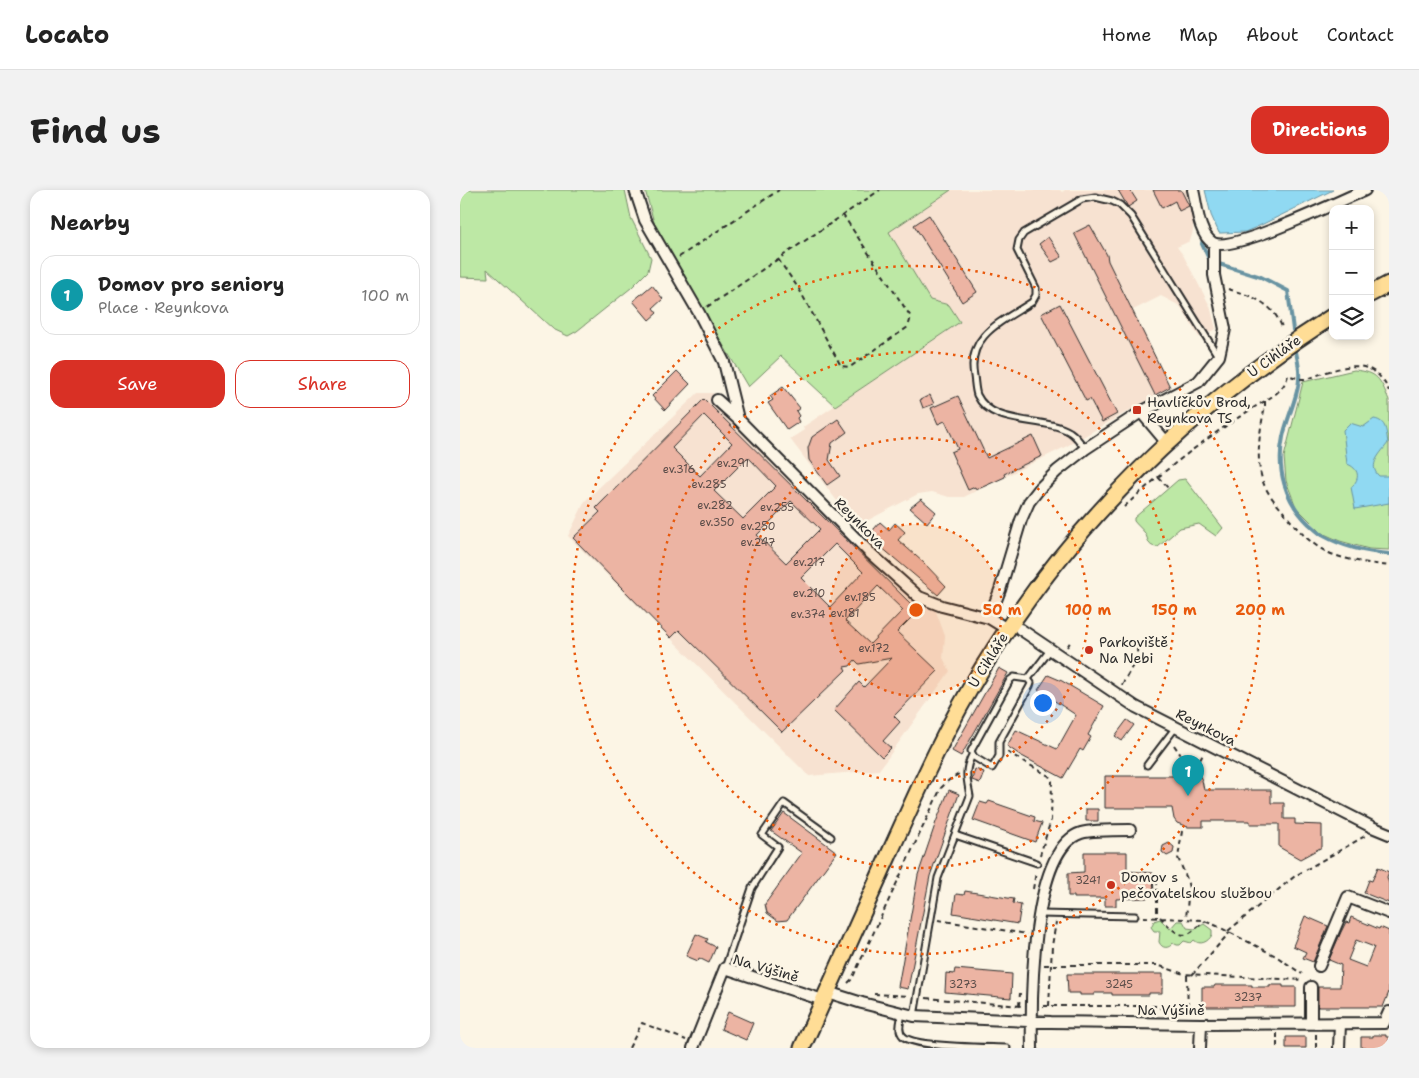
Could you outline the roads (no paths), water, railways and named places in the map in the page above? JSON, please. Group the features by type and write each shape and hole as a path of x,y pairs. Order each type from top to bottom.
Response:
{"main road":[{"path":"1374,292 1389,284"},
{"name":"U Cihláře","path":"802,1048 938,750 975,681 1070,545 1119,489 1212,403 1258,367 1329,319"}],"street":[{"path":"635,190 645,220 699,313 724,362 738,419"},
{"path":"1193,190 1202,226 1208,238 1214,244 1226,245 1258,236 1366,190"},
{"path":"989,618 1000,590 1018,529 1029,502 1049,478 1085,449 1141,412 1198,382 1219,356 1225,329 1215,284 1214,244"},
{"name":"Reynkova","path":"717,400 870,553 919,597 942,606 989,618 1013,629 1050,649 1136,707 1372,827 1387,831"},
{"path":"1141,412 1167,443"},
{"path":"1032,1048 1032,1006 1037,936 1044,887 1051,866 1068,842 1080,833 1130,830"},
{"path":"1319,966 1348,897 1389,913"},
{"name":"Na Výšině","path":"694,1046 725,968 825,996 914,1016 1032,1022 1201,1024 1311,1022 1340,1024 1384,1023 1389,1012"},
{"path":"1307,987 1311,1022"},
{"path":"1200,1048 1201,1024"},
{"path":"1339,1048 1340,1024"}],"lane":[{"path":"1085,449 1074,436 1065,430 995,413 984,405 977,394 971,363 974,350 986,332 1032,302 1036,294 1036,288 1016,250 1019,240 1024,233 1082,199 1095,197 1120,205 1131,216 1219,356"},
{"path":"1028,679 1050,649"},
{"path":"914,1016 938,878 970,796 967,772 972,755 971,751 1010,680 1014,677 1028,679"},
{"path":"972,755 992,768 999,756 999,742 1030,686 1031,683 1028,679"},
{"path":"1147,765 1176,727"},
{"path":"725,968 752,888 778,848 762,835 784,803 831,837"},
{"path":"955,835 1037,863"},
{"path":"1040,914 1135,916"},
{"path":"903,1013 900,1027 903,1036 922,1046 1007,1048"}],"water":[{"path":"1205,190 1333,190 1245,232 1219,233 1211,215"},
{"path":"1374,419 1384,425 1387,435 1388,443 1376,459 1374,468 1379,476 1389,476 1389,503 1355,509 1351,487 1356,481 1357,474 1354,468 1347,464 1343,430 1350,423 1363,427"}],"waterway":[{"path":"1203,238 1202,244 1209,259"},
{"path":"1219,264 1261,277 1288,291 1293,330"},
{"path":"1296,352 1299,369 1298,385 1281,449 1282,473 1288,495 1301,515 1322,535 1355,548 1389,554"}],"place":[{"name":"Havlíčkův Brod, Reynkova TS","path":"1137,410"},
{"name":"Parkoviště Na Nebi","path":"1089,650"},
{"name":"Domov pro seniory","path":"1188,796"},
{"name":"Domov s pečovatelskou službou","path":"1111,885"}]}
